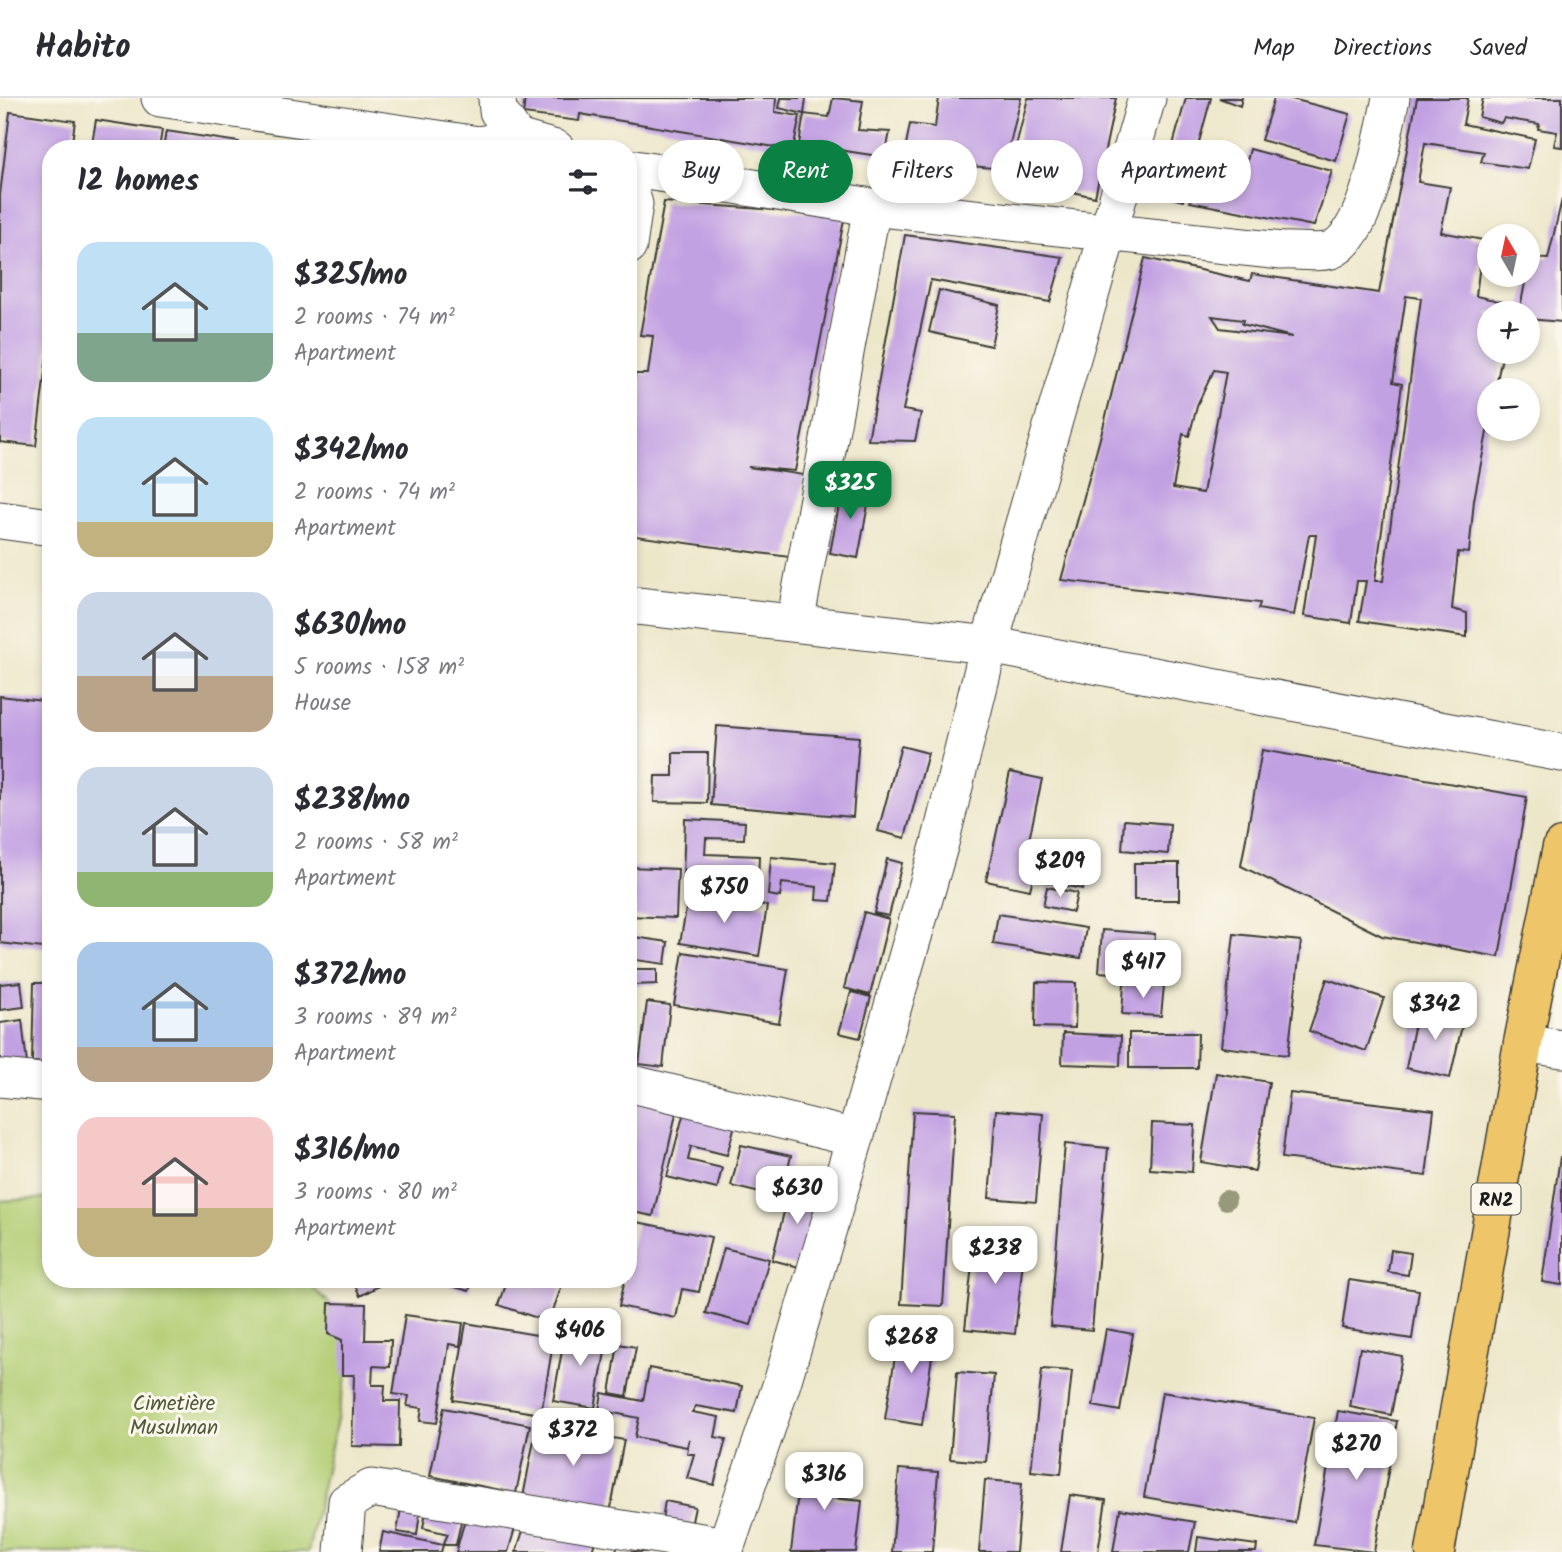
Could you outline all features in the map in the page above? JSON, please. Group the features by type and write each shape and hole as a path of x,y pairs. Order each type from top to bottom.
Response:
{"highway":[{"name":"RN2","path":"1435,1552 1523,1043 1562,847"}],"street":[{"path":"160,98 445,140"},
{"path":"497,98 498,111 517,138"},
{"path":"343,1552 347,1502 371,1488 725,1549 782,1383 855,1138 940,843 989,645 1111,231 1147,98"},
{"path":"637,169 872,207 1282,251 1330,250 1350,234 1367,196 1391,98"},
{"path":"506,140 524,140"},
{"path":"795,623 872,207"},
{"path":"0,520 42,526"},
{"path":"637,606 989,645 1562,752"},
{"path":"1523,1043 1562,1049"},
{"path":"0,1078 42,1082"},
{"path":"637,1085 855,1138"}],"green space":[{"name":"Cimetière Musulman","path":"42,1199 42,1288 313,1288 357,1328 308,1552 0,1552 0,1201"}],"building":[{"path":"525,98 776,98 775,112 800,116 795,140 758,140 758,144 580,114 579,121 523,114"},
{"path":"781,98 806,98 804,114 779,108"},
{"path":"833,98 863,101 858,130 890,132 888,140 867,140 867,154 853,152 853,140 800,140 804,114 829,117"},
{"path":"939,98 1021,98 1011,140 991,140 991,168 977,167 977,140 907,140 910,124 935,127"},
{"path":"1028,98 1116,98 1107,140 1097,140 1095,197 1083,194 1083,140 1018,140"},
{"path":"1186,98 1211,98 1200,140 1174,140"},
{"path":"1219,98 1242,98 1240,106"},
{"path":"1274,98 1288,98 1350,114 1336,161 1261,140"},
{"path":"1417,98 1468,98 1463,124 1535,139 1528,169 1481,162 1484,152 1425,143 1418,182 1450,187 1441,232 1477,239 1476,296 1498,301 1477,301 1477,364 1500,364 1498,378 1477,378 1477,441 1485,441 1474,500 1469,553 1458,552 1452,609 1467,613 1467,637 1359,621 1366,581 1357,581 1351,623 1304,616 1316,535 1309,535 1294,615 1258,609 1260,603 1061,580 1105,420 1145,258 1250,281 1252,274 1379,293","holes":["1406,296 1421,298 1383,581 1375,581 1402,384 1393,382","1212,316 1243,320 1242,324 1292,337 1220,328","1214,370 1226,372 1203,493 1173,488 1183,434 1189,436 1198,403"]},
{"path":"1483,98 1562,98 1562,147 1554,146 1557,132 1538,129 1539,124 1504,118 1501,123 1479,117"},
{"path":"10,112 75,121 72,140 42,140 42,396 36,446 0,442 0,195"},
{"path":"96,120 162,130 160,140 93,140"},
{"path":"166,131 226,140 164,140"},
{"path":"1251,149 1332,171 1314,226 1195,203 1251,203"},
{"path":"1562,199 1562,322 1540,320 1540,301 1521,301 1524,287 1540,287 1540,259 1548,259"},
{"path":"664,203 845,215 795,471 748,467 804,475 789,557 637,536 637,374 648,374 653,336 640,335"},
{"path":"905,235 1063,257 1050,302 931,280 903,410 921,413 915,441 868,440"},
{"path":"939,290 999,305 991,346 929,332"},
{"path":"843,484 871,489 858,558 830,553"},
{"path":"0,696 42,701 42,948 0,943"},
{"path":"717,726 859,737 853,817 711,805"},
{"path":"901,746 928,753 905,838 878,831"},
{"path":"1262,750 1527,797 1499,957 1382,936 1241,866"},
{"path":"673,753 708,753 707,803 654,802 655,776 673,776"},
{"path":"1010,772 1042,779 1029,840 1045,843 1037,878 1033,877 1030,890 986,881"},
{"path":"685,819 745,822 744,839 706,838 705,854 759,856 758,881 683,878"},
{"path":"1124,820 1170,824 1168,854 1122,850"},
{"path":"1048,847 1089,855 1083,889 1042,881"},
{"path":"771,857 835,863 831,901 816,900 817,887 782,883 780,897 768,895"},
{"path":"887,859 902,863 889,916 874,913"},
{"path":"1134,863 1179,863 1179,900 1134,900"},
{"path":"637,867 678,869 676,918 637,916"},
{"path":"1047,887 1077,893 1073,912 1043,906"},
{"path":"689,893 767,906 759,956 680,943"},
{"path":"864,912 889,919 870,995 844,988"},
{"path":"998,914 1086,928 1081,958 993,944"},
{"path":"1102,930 1155,934 1153,958 1168,959 1167,977 1099,972"},
{"path":"1234,934 1301,941 1288,1055 1221,1047"},
{"path":"637,937 668,942 665,964 637,960"},
{"path":"683,952 788,969 779,1023 674,1005"},
{"path":"637,969 657,969 657,984 637,985"},
{"path":"1327,979 1384,998 1366,1051 1309,1031"},
{"path":"21,982 24,1007 0,1010 0,984"},
{"path":"1036,982 1076,983 1075,1028 1035,1027"},
{"path":"34,983 42,983 42,1063 32,1062"},
{"path":"1124,983 1164,986 1161,1016 1122,1014"},
{"path":"851,992 871,997 860,1038 839,1033"},
{"path":"647,1002 670,1005 663,1067 639,1064"},
{"path":"1418,1007 1464,1017 1450,1078 1406,1068"},
{"path":"22,1020 27,1064 0,1067 0,1023"},
{"path":"1063,1033 1121,1036 1120,1066 1062,1064"},
{"path":"1129,1033 1198,1033 1197,1068 1129,1068"},
{"path":"1216,1073 1269,1082 1255,1171 1201,1162"},
{"path":"1290,1093 1434,1110 1426,1176 1282,1158"},
{"path":"637,1096 678,1105 653,1216 637,1213"},
{"path":"685,1108 736,1121 727,1155 691,1146 688,1160 722,1168 717,1189 667,1177"},
{"path":"996,1110 1043,1114 1036,1202 989,1198"},
{"path":"913,1111 955,1113 943,1306 901,1304"},
{"path":"1152,1123 1195,1125 1192,1172 1150,1169"},
{"path":"1065,1144 1108,1148 1092,1330 1050,1326"},
{"path":"741,1145 791,1156 781,1198 731,1186"},
{"path":"1562,1157 1562,1285 1542,1282"},
{"path":"791,1184 822,1192 803,1268 772,1260"},
{"path":"637,1222 711,1237 699,1292 682,1289 676,1318 619,1306 623,1288 637,1288"},
{"path":"975,1237 1025,1242 1015,1334 965,1329"},
{"path":"724,1248 769,1259 751,1325 706,1313"},
{"path":"1391,1250 1411,1253 1408,1275 1388,1272"},
{"path":"1349,1280 1419,1290 1412,1339 1342,1328"},
{"path":"356,1288 375,1288 360,1296"},
{"path":"505,1288 561,1288 549,1322 499,1305"},
{"path":"329,1303 366,1304 365,1340 391,1340 390,1367 373,1366 372,1385 385,1385 384,1401 400,1401 399,1447 352,1446 354,1375 342,1375 342,1340 328,1334"},
{"path":"405,1315 463,1323 460,1346 449,1344 437,1423 420,1421 422,1408 407,1406 409,1396 393,1394"},
{"path":"466,1323 554,1338 541,1414 453,1400"},
{"path":"900,1326 936,1329 922,1425 885,1419"},
{"path":"566,1328 608,1335 595,1408 553,1401"},
{"path":"1106,1329 1133,1334 1120,1411 1093,1406"},
{"path":"618,1344 636,1347 627,1396 610,1393"},
{"path":"1360,1348 1402,1356 1391,1415 1350,1407"},
{"path":"649,1368 742,1386 737,1413 696,1406 692,1412 719,1417 715,1437 726,1439 714,1485 687,1478 694,1454 687,1454 689,1439 687,1447 635,1437 639,1418 599,1410 602,1393 643,1401"},
{"path":"1042,1369 1072,1371 1061,1474 1031,1471"},
{"path":"957,1372 994,1375 986,1462 950,1459"},
{"path":"1162,1392 1314,1418 1295,1523 1144,1497"},
{"path":"444,1408 530,1425 516,1493 430,1476"},
{"path":"1338,1411 1397,1421 1374,1552 1314,1545"},
{"path":"537,1424 624,1440 610,1513 523,1497"},
{"path":"802,1458 837,1462 833,1498 862,1501 856,1552 791,1552"},
{"path":"899,1469 938,1472 932,1552 892,1552"},
{"path":"985,1480 1022,1483 1016,1552 979,1552"},
{"path":"1070,1495 1106,1500 1098,1552 1061,1552"},
{"path":"665,1501 695,1507 690,1531 661,1525"},
{"path":"427,1506 463,1513 456,1545 443,1545 448,1534 423,1528"},
{"path":"401,1508 420,1512 417,1535 397,1532"},
{"path":"1120,1509 1195,1522 1189,1552 1113,1552"},
{"path":"467,1512 516,1525 508,1552 456,1552"},
{"path":"526,1522 596,1537 592,1552 516,1552"},
{"path":"383,1532 443,1545 441,1552 379,1552"},
{"path":"620,1536 678,1552 616,1552"},
{"path":"1198,1537 1257,1545 1256,1552 1196,1552"}]}
